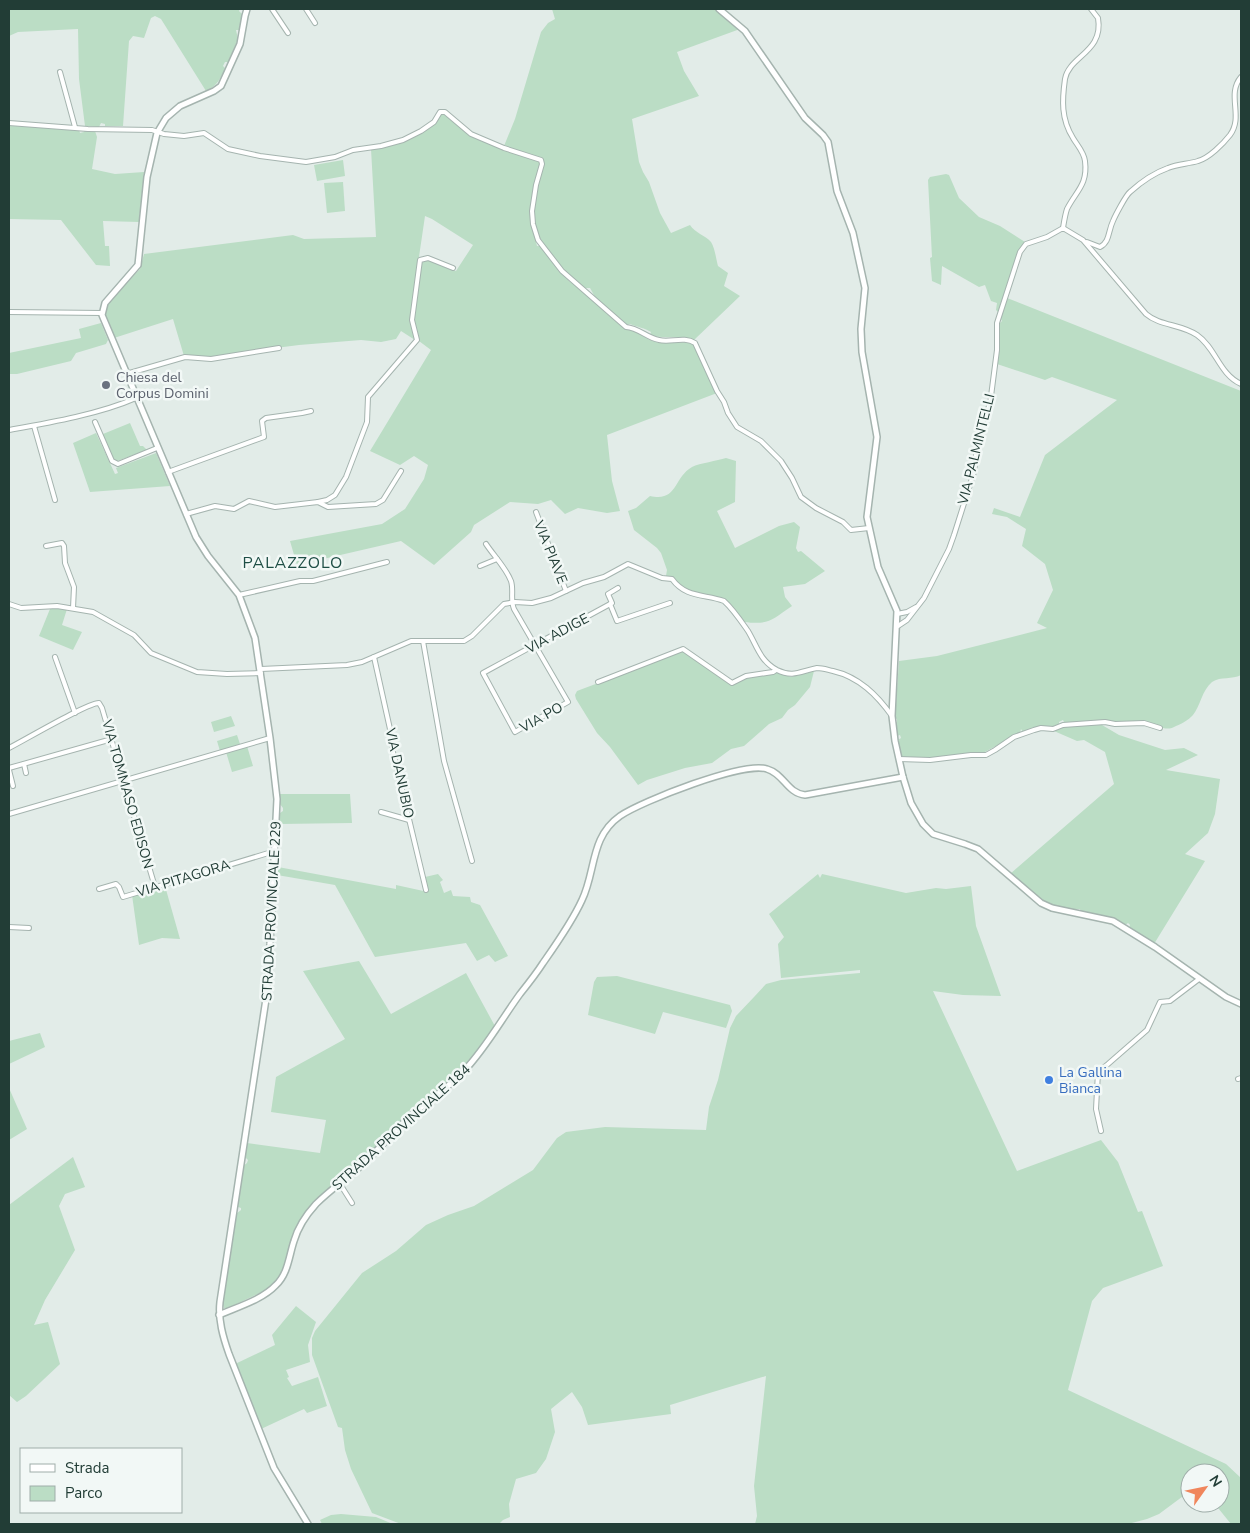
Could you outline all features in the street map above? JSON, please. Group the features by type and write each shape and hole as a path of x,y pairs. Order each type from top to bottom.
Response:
{"street":[{"path":"9,312 102,313 109,298 135,271 138,265 147,176 158,131 166,118 180,106 221,86 240,44 244,16 247,9"},
{"path":"272,9 288,33"},
{"path":"313,9 307,10 315,23"},
{"path":"719,9 744,31 806,118 826,138 839,198 853,233 865,288 861,329 862,352 877,437 866,512 878,566 894,600 898,614 892,716 893,728 903,777 918,818 933,834 978,849 1046,906 1118,924 1155,947 1226,997 1241,1004"},
{"path":"1091,9 1098,18 1098,34 1092,46 1073,66 1065,78 1063,116 1072,137 1083,153 1086,164 1082,186 1067,210 1063,228 1095,247 1102,246 1108,238 1113,221 1130,191 1150,176 1168,168 1202,160 1229,136 1234,127 1236,112 1235,86 1241,77"},
{"path":"60,72 75,127"},
{"path":"9,123 158,131 164,134 184,136 204,133 228,149 260,156 312,162 335,158 353,150 381,146 403,140 434,122 440,112 443,111 471,134 504,148 539,159 542,164 534,194 533,224 540,243 562,271 626,327 632,327 660,341 692,341 699,349 732,421 737,427 761,441 781,461 801,497 816,508 844,522 851,530 869,528"},
{"name":"VIA PALMINTELLI","path":"898,626 907,620 924,598 949,549 974,472 979,430 990,404 997,350 997,323 1020,252 1026,244 1047,237 1063,228"},
{"path":"1083,240 1146,314 1155,320 1198,336 1228,376 1241,384"},
{"path":"186,514 215,506 234,509 248,501 275,507 318,502 327,500 335,495 346,476 367,422 368,397 417,340 412,316 420,260 428,258 453,268"},
{"name":"STRADA PROVINCIALE 229","path":"102,313 104,323 186,514 202,546 240,596 255,638 261,671 276,799 275,851 266,999 219,1315 228,1354 270,1458 308,1524"},
{"path":"126,374 185,357 211,359 279,348"},
{"path":"9,430 34,426 124,404 136,398"},
{"path":"265,444 262,421 264,419 311,411"},
{"path":"95,422 115,464 157,448"},
{"path":"34,426 55,500"},
{"path":"168,472 264,437"},
{"path":"318,502 328,508 379,503 383,500 401,470"},
{"name":"VIA PIAVE","path":"536,512 566,591"},
{"path":"46,546 62,543 64,546 65,563 74,587 73,608"},
{"path":"486,544 511,582 511,602 534,645"},
{"path":"480,566 497,559"},
{"path":"240,596 300,581 313,581 387,562"},
{"path":"9,604 21,608 56,606 85,610 102,616 134,635 151,653 197,672 227,674 346,665 374,657 405,642 464,641 472,636 500,606 511,602 539,602 604,577 622,569 626,564 662,578 672,579 678,587 694,595 724,601 747,630 762,658 776,670 793,674 823,668 850,677 880,700 892,716"},
{"path":"618,588 608,594 617,621 670,603"},
{"name":"VIA ADIGE","path":"514,732 483,673 610,604"},
{"path":"898,614 918,606"},
{"path":"424,641 444,761 472,861"},
{"name":"VIA PO","path":"514,732 568,702 534,645"},
{"path":"598,682 683,649 732,683 746,676 776,670"},
{"path":"9,748 75,713 55,657"},
{"name":"VIA DANUBIO","path":"374,657 392,738 392,748 426,890"},
{"name":"VIA TOMMASO EDISON","path":"75,713 94,703 99,703 112,739 155,886"},
{"path":"899,759 930,760 986,755 1014,737 1041,728 1053,729 1066,725 1105,722 1115,724 1144,723 1160,728"},
{"path":"9,814 270,738"},
{"path":"14,786 9,769 112,739"},
{"path":"24,764 26,773"},
{"name":"STRADA PROVINCIALE 184","path":"219,1315 263,1295 275,1286 285,1271 299,1227 314,1206 365,1162 397,1129 463,1072 491,1038 544,962 577,910 587,889 597,845 607,828 620,816 636,807 704,780 751,767 773,771 781,777 790,789 805,795 903,777"},
{"path":"381,812 409,820"},
{"name":"VIA PITAGORA","path":"99,889 116,884 119,886 123,897 275,851"},
{"path":"9,927 29,928"},
{"path":"1101,1131 1096,1109 1098,1072 1147,1030 1158,1003 1170,1001 1199,979"},
{"path":"340,1184 352,1203"}],"green space":[{"path":"9,9 240,9 239,11 242,14 239,30 236,30 238,39 228,62 225,62 223,66 225,68 222,75 216,84 206,91 161,19 155,16 151,18 144,38 133,36 129,41 123,126 105,126 105,124 101,123 99,127 85,126 79,79 78,29 18,32 9,36"},
{"path":"552,9 716,9 740,29 677,52 684,71 699,96 632,119 639,162 649,182 660,213 671,233 690,225 709,240 714,247 718,266 728,273 724,286 740,296 694,340 684,337 650,335 651,332 646,329 630,324 627,325 595,297 590,288 583,288 563,269 541,242 534,224 534,207 537,185 544,161 542,158 504,146 515,119 541,32 548,23 555,19"},
{"path":"442,113 470,135 539,161 530,214 537,246 540,246 569,281 591,297 626,330 630,328 648,339 659,343 692,342 699,352 717,393 607,435 612,481 620,511 607,513 578,508 565,514 551,500 538,504 510,502 474,525 471,532 434,565 401,541 297,565 290,541 382,524 405,509 424,479 428,465 414,456 400,465 370,451 431,350 419,341 414,322 422,261 427,260 456,271 473,245 425,216 410,318 415,340 401,331 396,339 381,342 361,340 299,345 214,356 184,356 173,319 114,338 106,321 106,308 140,269 144,254 293,235 304,239 376,237 371,149 422,132"},
{"path":"9,126 53,127 55,129 79,130 80,133 85,130 95,131 97,137 92,169 115,174 144,172 139,222 103,221 105,246 109,246 110,266 96,265 61,220 9,219"},
{"path":"343,160 345,176 317,181 314,165"},
{"path":"949,175 959,198 979,217 1000,226 1025,242 1018,251 998,312 996,310 997,303 991,301 985,285 979,287 942,266 941,285 932,281 928,180 930,177"},
{"path":"343,182 345,211 327,213 324,183"},
{"path":"1007,298 1241,391 1241,675 1212,682 1206,689 1193,715 1184,722 1167,729 1144,721 1117,723 1106,721 1064,722 1063,720 1051,727 1039,726 1023,732 1021,729 1020,733 983,753 976,752 931,758 902,757 898,740 901,738 900,735 897,736 895,723 897,722 895,718 899,661 937,656 1047,628 1037,623 1053,590 1045,564 1022,546 1026,529 1007,517 992,514 994,508 1020,517 1045,455 1117,400 1052,377 1045,380 997,364 1000,323"},
{"path":"101,323 108,340 106,344 76,353 71,361 17,374 9,374 9,353 81,338 79,329"},
{"path":"130,423 140,446 147,450 117,461 114,460 103,434"},
{"path":"96,433 115,474 118,473 116,468 156,453 170,486 90,492 73,443"},
{"path":"726,458 736,461 735,502 717,511 735,548 779,526 794,522 800,527 796,548 798,552 801,551 825,571 805,584 783,587 785,597 792,606 765,622 744,622 734,609 722,599 692,593 666,576 667,570 661,553 634,530 628,511 636,508 650,496 666,496 681,477 692,467"},
{"path":"50,609 67,609 62,625 82,632 73,650 39,636"},
{"path":"683,651 731,685 747,677 777,672 791,677 814,671 810,687 795,705 782,718 769,724 744,746 731,749 712,763 685,768 647,780 638,785 610,747 597,733 575,695 577,691"},
{"path":"231,716 235,726 214,732 211,722"},
{"path":"1102,725 1119,735 1165,750 1184,748 1198,755 1166,770 1220,779 1215,814 1208,833 1185,854 1205,861 1154,944 1129,929 1130,925 1128,923 1124,926 1081,912 1080,909 1060,908 1051,904 1034,894 1010,874 1114,784 1105,752 1084,740 1077,741 1054,731 1065,726"},
{"path":"237,735 240,744 220,751 217,741"},
{"path":"247,746 253,766 232,772 226,752"},
{"path":"280,794 350,794 352,823 279,824 280,813 283,811 280,804"},
{"path":"278,867 396,889 396,885 428,892 425,877 438,874 443,880 440,882 444,893 451,890 453,896 470,897 471,902 480,905 508,956 495,962 489,955 477,961 466,943 375,957 335,885 277,875"},
{"path":"818,874 820,878 822,874 906,893 936,888 946,889 971,886 976,926 1001,996 963,995 933,991 1017,1171 1101,1140 1118,1162 1138,1212 1142,1211 1163,1266 1103,1288 1092,1301 1068,1390 1224,1463 1180,1463 1180,1498 1159,1514 1128,1524 755,1524 757,1516 754,1486 766,1376 670,1405 671,1414 588,1425 582,1407 572,1392 551,1409 555,1432 546,1459 536,1473 516,1479 509,1504 510,1517 499,1524 401,1524 372,1513 351,1469 345,1450 342,1428 338,1427 312,1355 312,1338 315,1331 362,1273 396,1251 426,1225 474,1206 533,1170 557,1138 566,1132 605,1127 706,1130 709,1107 718,1080 730,1028 736,1016 766,984 781,980 860,973 860,970 781,978 778,944 784,937 769,914"},
{"path":"165,886 180,939 162,938 139,945 132,895"},
{"path":"359,961 391,1014 466,973 496,1028 468,1065 456,1077 414,1111 410,1110 407,1113 407,1117 355,1168 347,1170 347,1174 312,1205 292,1241 281,1276 270,1288 226,1309 222,1301 236,1214 241,1210 238,1207 243,1166 248,1160 245,1157 247,1143 320,1153 326,1120 271,1112 276,1077 345,1039 303,971"},
{"path":"617,976 730,1005 732,1011 726,1028 663,1012 655,1034 588,1015 594,982 597,977"},
{"path":"40,1033 45,1047 9,1064 9,1041"},
{"path":"9,1088 27,1129 9,1140"},
{"path":"73,1157 85,1187 65,1194 59,1206 75,1250 45,1300 34,1325 48,1322 60,1364 17,1402 9,1395 9,1205"},
{"path":"296,1306 316,1322 308,1345 310,1362 286,1370 289,1377 287,1378 292,1386 318,1377 327,1406 307,1413 304,1409 261,1429 235,1364 275,1345 272,1335"},
{"path":"1230,1468 1241,1478 1241,1524 1231,1524 1222,1513 1230,1513"},
{"path":"331,1515 376,1517 393,1524 322,1524 320,1520"}],"place":[{"name":"Chiesa del Corpus Domini","path":"106,385"},
{"name":"La Gallina Bianca","path":"1049,1080"}],"district":[{"name":"PALAZZOLO","path":"293,562"}]}
